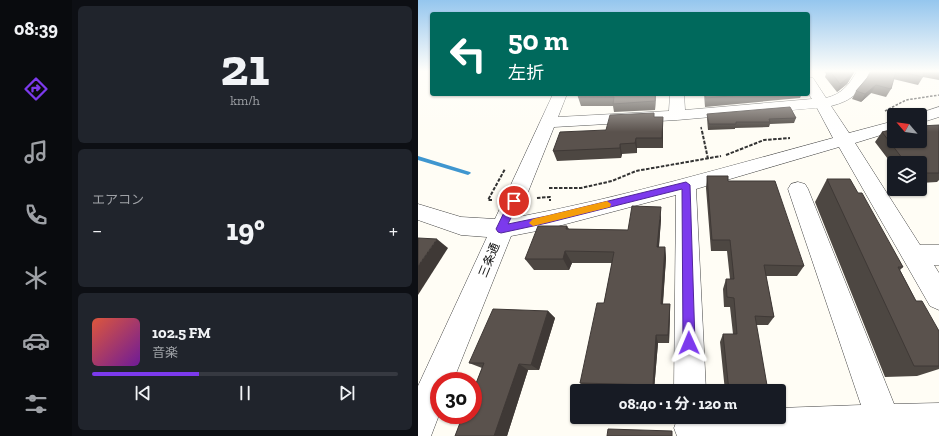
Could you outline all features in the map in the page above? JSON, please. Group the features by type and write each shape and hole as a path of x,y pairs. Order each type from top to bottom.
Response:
{"street":[{"path":"815,91 939,297"},
{"path":"547,123 678,115 822,103 838,100 851,91"},
{"name":"三条通","path":"418,425 559,96"},
{"path":"677,96 678,115"},
{"path":"927,116 939,112"},
{"path":"418,212 461,226 501,229 547,220 686,185 711,168 845,141 887,128"},
{"path":"686,185 690,384"},
{"path":"798,189 884,422"},
{"path":"913,255 939,255"},
{"path":"691,427 939,420"}],"path":[{"path":"880,113 906,100 939,95"},
{"path":"698,113 711,168"},
{"path":"549,188 581,188 612,181 636,171 711,168 727,154 764,140 792,138"}],"building":[{"path":"857,91 868,91 865,94"},
{"path":"655,96 655,101 613,104 614,97 578,97"},
{"path":"706,96 730,96 706,98"},
{"path":"790,107 796,118 769,119 770,122 709,124 707,114"},
{"path":"654,113 654,117 663,117 662,138 636,138 635,143 620,144 620,148 553,151 560,132 606,130 610,115"},
{"path":"939,125 939,173 927,173 927,156 901,156 894,148 927,148 927,126"},
{"path":"887,131 887,138 882,132"},
{"path":"707,176 728,176 728,181 775,181 804,266 764,265 774,317 755,316 767,384 728,384 723,334 737,334 734,298 727,297 726,279 734,279 730,240 712,240"},
{"path":"827,179 850,179 858,193 862,193 903,267 898,267 916,301 922,301 939,331 939,366 914,366"},
{"path":"632,206 661,207 657,247 665,247 661,304 670,304 668,335 656,335 653,384 580,383 597,303 604,303 614,252 565,251 563,259 525,259 538,226 567,226 566,229 628,230"},
{"path":"418,238 437,239 418,266"},
{"path":"493,309 548,311 531,365 519,364 494,436 455,436 460,424 482,424 482,372 480,372 484,363 469,363"},
{"path":"608,429 672,431 672,436 607,436"}],"waterway":[{"path":"418,158 468,173"}],"slow traffic":[{"path":"533,223 607,204"}],"route":[{"path":"514,201 501,229 547,220 686,185 689,343"}]}
